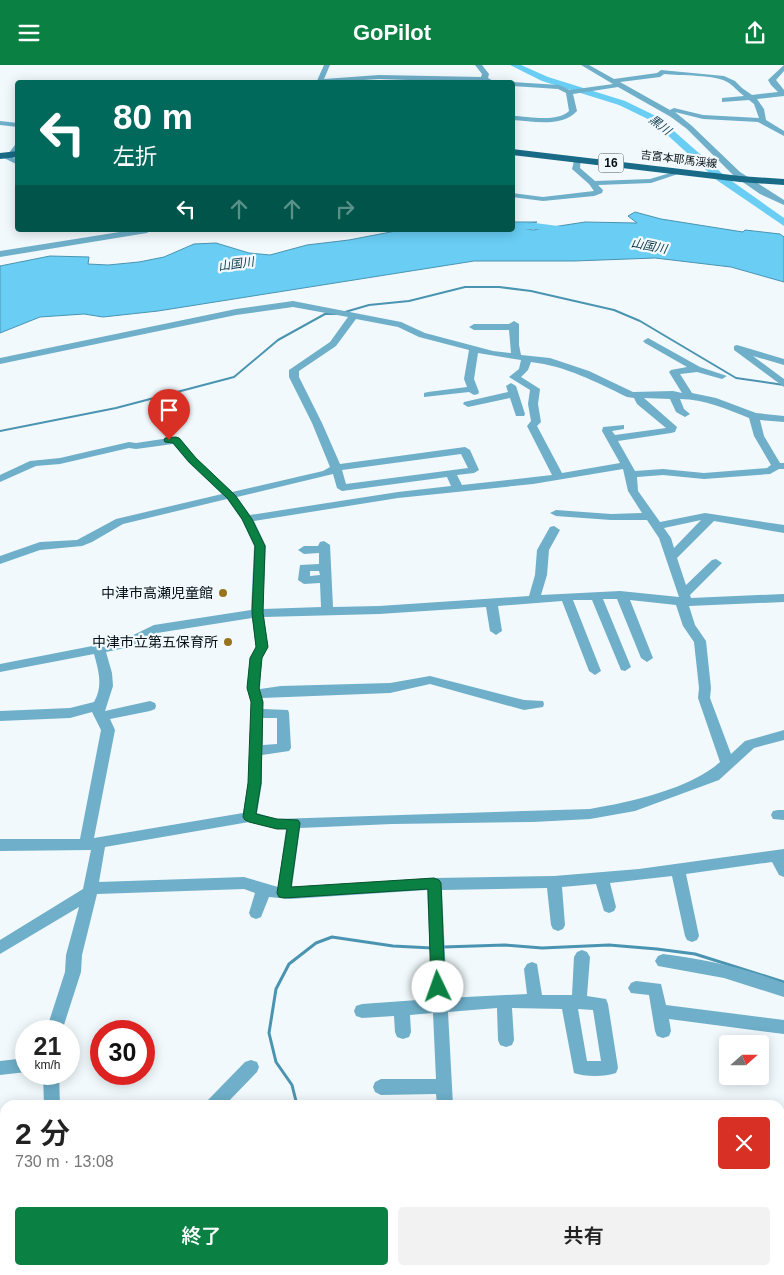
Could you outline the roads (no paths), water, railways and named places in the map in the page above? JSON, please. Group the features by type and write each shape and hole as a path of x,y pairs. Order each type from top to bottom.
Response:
{"main road":[{"name":"吉富本耶馬渓線","path":"515,151 742,179 784,181"}],"street":[{"path":"321,80 327,65"},
{"path":"344,80 379,77 484,79 486,74 478,65"},
{"path":"584,65 614,83 679,115 742,179 784,203"},
{"path":"688,66 697,67 699,75"},
{"path":"784,67 772,80 773,84 784,94"},
{"path":"515,84 559,87 569,92 579,92 614,83 660,75 661,72 725,78 760,103 763,114 762,121"},
{"path":"515,118 567,118 573,111 569,92"},
{"path":"725,100 784,94"},
{"path":"679,115 762,121 784,135"},
{"path":"0,123 15,125"},
{"path":"515,195 543,199 598,193 593,183 576,169 578,159"},
{"path":"593,183 651,181 680,171"},
{"path":"0,254 135,232"},
{"path":"0,361 184,323 294,304 401,325 422,335 474,349 566,365 631,395 688,395 712,399 754,416 784,419"},
{"path":"0,560 39,546 69,545 82,542 120,521 231,497 327,473 336,468 465,450 474,470 342,488 336,468 318,423 294,377 294,370 333,344 354,316"},
{"path":"474,327 514,325 514,345 522,357 523,370 514,377 510,384 520,413"},
{"path":"648,341 697,369 722,377"},
{"path":"784,362 737,348 784,384"},
{"path":"428,395 474,390 469,379 474,349"},
{"path":"688,395 669,370 697,369"},
{"path":"514,377 535,389 533,404 536,422 532,426 558,476"},
{"path":"468,404 514,394"},
{"path":"673,394 680,410 685,414"},
{"path":"612,439 671,430 672,427 641,402 638,396"},
{"path":"247,519 398,495 533,481 558,476 629,470 663,471 704,476 770,471 781,466 759,436 754,416"},
{"path":"620,427 607,429 629,470 633,491 665,538 684,599 689,626 700,641 705,688 704,698 728,765"},
{"path":"0,479 34,463 60,461 129,445 136,446 176,440 192,460 231,497 247,519 260,546 257,613 262,647 256,658 253,688 257,702 256,750 249,817"},
{"path":"450,473 458,489"},
{"path":"396,481 398,495"},
{"path":"556,513 611,517 649,516"},
{"path":"656,526 704,516 784,529"},
{"path":"671,557 711,517"},
{"path":"534,599 541,575 543,550 554,530"},
{"path":"304,550 324,547 327,611"},
{"path":"684,599 716,563"},
{"path":"0,668 126,644 154,629 257,613 379,610 596,596 684,599 784,598"},
{"path":"596,596 625,667"},
{"path":"622,596 647,659"},
{"path":"566,597 595,671"},
{"path":"491,602 496,631"},
{"path":"58,1020 73,972 74,955 90,891 92,844 108,730 100,711 108,685 99,649"},
{"path":"255,694 280,691 390,688 430,680 524,705 538,704"},
{"path":"0,716 100,711 150,706"},
{"path":"256,750 284,748 283,713 257,714"},
{"path":"0,845 92,844 249,817 277,824 590,814 635,806 714,776 750,744 784,735"},
{"path":"284,893 294,823"},
{"path":"0,948 90,891 244,883 284,893 434,883 554,881 600,878 780,856 784,871"},
{"path":"678,869 692,936"},
{"path":"600,878 609,907"},
{"path":"554,881 558,925"},
{"path":"434,883 444,1100"},
{"path":"256,913 264,889"},
{"path":"362,1011 504,1001 574,1002 582,957"},
{"path":"662,961 694,964 758,979 784,990"},
{"path":"532,969 535,1001"},
{"path":"636,988 656,989 663,1031"},
{"path":"504,1001 506,1040"},
{"path":"402,1009 403,1032"},
{"path":"660,1011 784,1027"},
{"path":"0,1068 15,1066"},
{"path":"219,1100 251,1067"},
{"path":"51,1085 52,1100"},
{"path":"381,1087 443,1086"}],"water":[{"path":"635,212 661,219 743,232 745,230 780,234 784,237 784,282 731,267 655,258 574,261 474,261 158,311 103,317 84,314 40,317 0,333 0,266 50,256 89,257 88,264 108,265 164,257 194,244 216,243 249,253 270,255 307,245 349,240 391,232 515,232 515,222 537,222 516,227 533,230 585,222 637,223 628,216"}],"waterway":[{"name":"黒川","path":"514,65 545,79 622,103 655,119 722,179 784,223"},
{"name":"山国川","path":"515,227 535,226 566,230"},
{"path":"345,312 369,305 409,301 465,287 499,287 531,291 614,310 640,321 736,378 784,385"},
{"path":"0,431 116,408 234,377 278,340 325,314 337,314"},
{"path":"296,1100 292,1085 276,1062 269,1033 276,989 289,964 316,943 332,937 393,946 432,948"},
{"path":"443,947 505,945 542,948 609,945 657,949 695,954 784,982"}],"place":[{"name":"中津市高瀬児童館","path":"223,593"},
{"name":"中津市立第五保育所","path":"228,642"}]}
